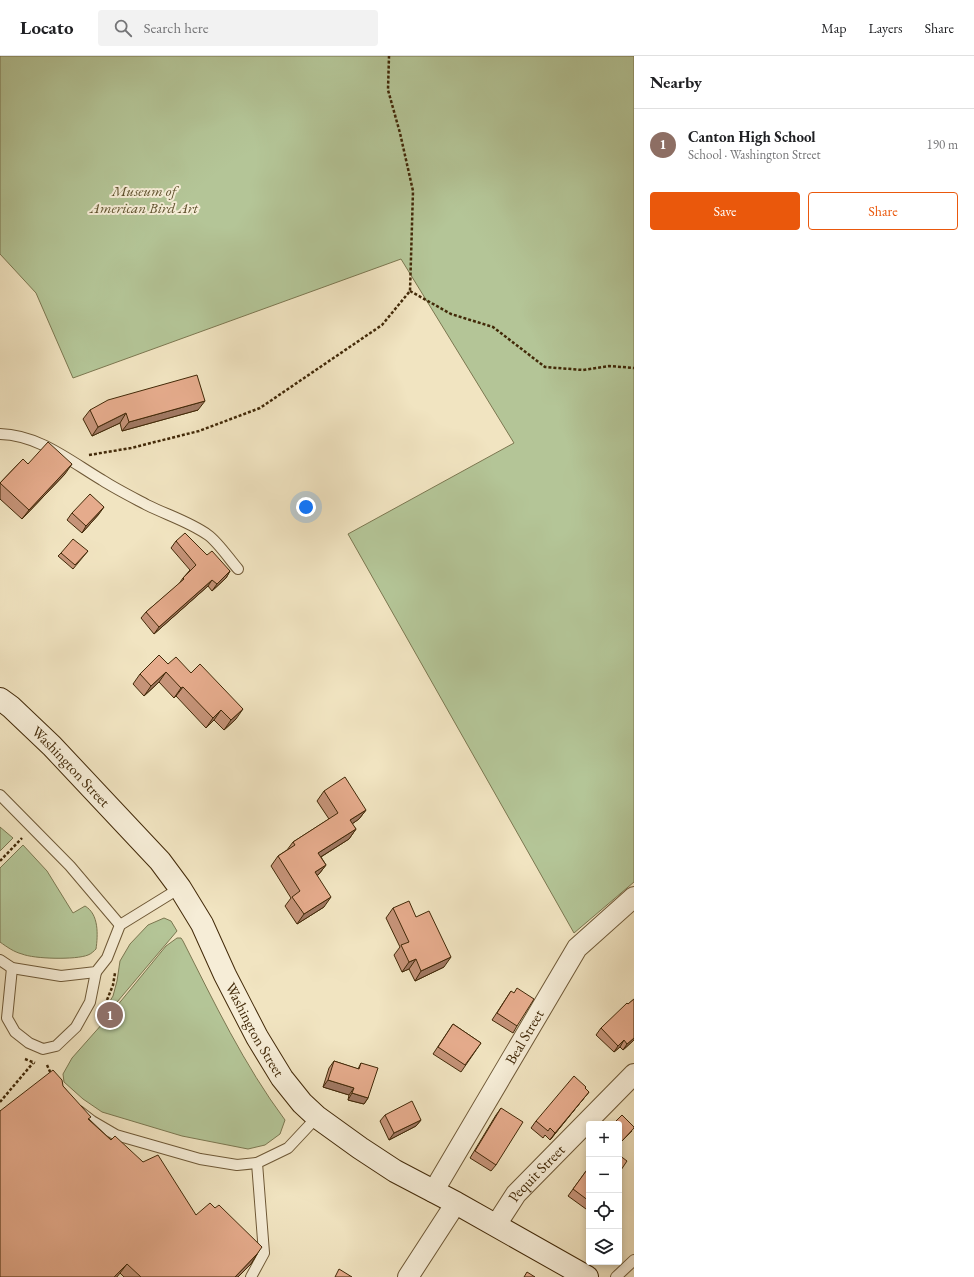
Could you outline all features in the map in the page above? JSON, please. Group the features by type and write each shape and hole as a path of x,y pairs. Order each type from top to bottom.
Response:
{"main road":[{"name":"Washington Street","path":"0,699 11,707 52,746 160,861 180,888 202,924 226,977 282,1078 302,1102 318,1117 378,1160 587,1277"}],"street":[{"name":"Beal Street","path":"433,1192 577,948 634,897"},
{"name":"Pequit Street","path":"496,1225 516,1194 634,1074"},
{"path":"408,1277 456,1203"}],"lane":[{"path":"0,434 12,434 33,440 68,458 102,480 147,505 197,528 209,536 238,569"},
{"path":"0,795 70,866 120,925"},
{"path":"12,968 7,1018 15,1032 29,1043 43,1049 56,1046 76,1027 90,1002 96,972 107,958 120,925 180,888"},
{"path":"0,960 12,968 60,976 96,972"},
{"path":"71,1102 92,1121 116,1135 200,1159 237,1165 257,1163 288,1148 318,1117"},
{"path":"251,1277 264,1253 257,1163"},
{"path":"616,1277 634,1260"}],"path":[{"path":"68,458 131,448 199,431 260,408 382,325 410,291 413,191 400,133 388,90 389,56"},
{"path":"410,291 451,314 493,328 545,367 583,370 609,366 634,368"},
{"path":"0,861 32,827"},
{"path":"106,1001 114,985 116,969"},
{"path":"0,1102 33,1063"},
{"path":"46,1065 51,1076"}],"green space":[{"name":"Museum of American Bird Art","path":"0,56 634,56 634,882 574,933 348,534 514,443 401,259 73,378 36,293 0,254"},
{"path":"0,827 13,838 0,851"},
{"path":"23,845 47,871 73,913 85,906 93,914 97,938 96,949 90,954 74,958 45,958 28,956 16,952 0,942 0,868"},
{"path":"164,918 171,921 177,931 101,1021 98,1021 113,996 120,961 130,944 148,925"},
{"path":"177,938 181,938 183,941 243,1055 270,1099 285,1120 280,1134 265,1145 248,1149 182,1136 102,1112 83,1099 64,1082 63,1074 72,1058 103,1023 166,946"}],"building":[{"path":"197,375 205,401 129,422 126,413 98,427 90,410 108,400"},
{"path":"48,442 72,464 29,510 0,483 23,459 28,464"},
{"path":"90,494 104,507 86,526 72,513"},
{"path":"185,533 207,555 212,551 230,571 217,584 212,580 159,627 146,612 184,579 183,578 196,565 176,541"},
{"path":"73,539 88,551 75,565 61,553"},
{"path":"159,655 168,664 176,657 191,673 200,664 243,709 231,720 221,710 213,718 166,672 151,686 140,674"},
{"path":"345,777 366,810 350,820 356,829 318,853 326,865 315,872 331,897 304,914 292,897 300,891 278,856 295,845 293,842 338,813 324,791"},
{"path":"409,901 416,917 429,911 451,957 421,971 416,959 409,962 401,945 409,942 393,908"},
{"path":"517,988 534,999 517,1026 497,1013 511,991 514,993"},
{"path":"634,999 634,1038 627,1044 624,1040 618,1046 601,1028 627,1003 628,1004"},
{"path":"453,1024 481,1043 465,1065 438,1047"},
{"path":"334,1061 359,1069 361,1063 378,1068 368,1098 352,1093 354,1088 328,1080"},
{"path":"53,1070 62,1080 63,1086 91,1117 88,1119 111,1140 115,1136 143,1162 158,1155 196,1215 210,1203 215,1208 219,1205 262,1247 235,1277 141,1277 127,1264 114,1277 0,1277 0,1111"},
{"path":"574,1076 586,1087 585,1088 589,1092 555,1133 550,1128 548,1131 536,1121"},
{"path":"412,1101 421,1120 394,1133 385,1115"},
{"path":"501,1108 523,1122 496,1165 475,1151"},
{"path":"622,1115 634,1127 622,1141 622,1121 616,1121"},
{"path":"622,1157 627,1161 622,1168"},
{"path":"586,1171 586,1199 573,1189"},
{"path":"339,1269 352,1277 335,1277"},
{"path":"527,1272 535,1277 524,1277"}],"place":[{"name":"Canton High School","path":"110,1015"}]}
